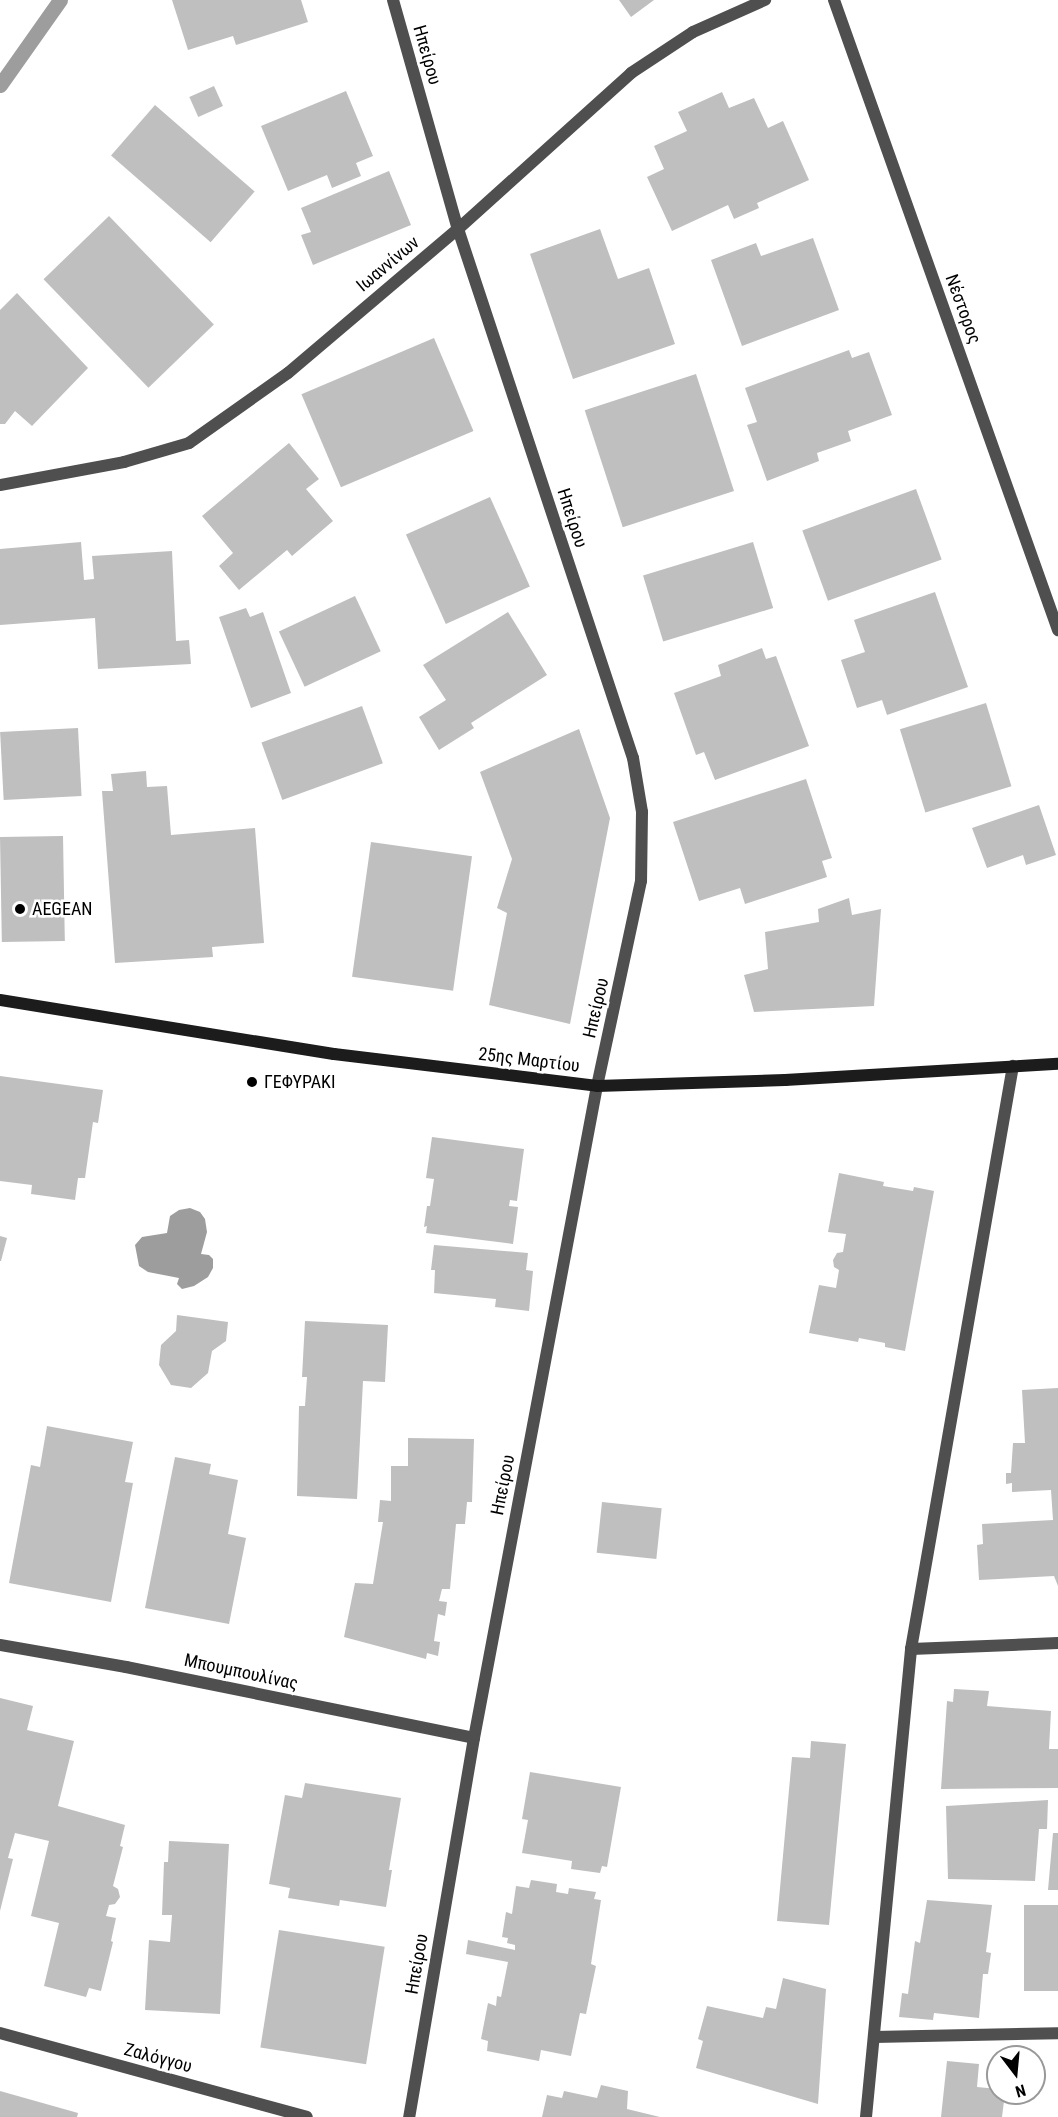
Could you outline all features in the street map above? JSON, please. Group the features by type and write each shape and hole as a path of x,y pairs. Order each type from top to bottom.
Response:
{"main road":[{"name":"25ης Μαρτίου","path":"0,1000 334,1054 597,1086 785,1080 1058,1064"}],"street":[{"name":"Ηπείρου","path":"393,0 458,229 633,758 642,812 641,881 597,1086 474,1738 409,2117"},
{"name":"Ιωαννίνων","path":"0,485 124,462 189,443 288,372 458,229 631,72 693,32 765,0"},
{"name":"Νέστορος","path":"834,0 1058,630"},
{"path":"866,2117 911,1649 1013,1066"},
{"path":"911,1649 1058,1643"},
{"name":"Μπουμπουλίνας","path":"0,1645 126,1667 474,1738"},
{"name":"Ζαλόγγου","path":"0,2033 307,2117"},
{"path":"873,2037 1058,2033"}],"shaded area":[{"path":"190,1208 200,1212 205,1219 207,1232 201,1254 209,1255 213,1259 213,1268 208,1277 194,1286 182,1289 177,1284 179,1278 148,1272 139,1266 135,1245 142,1237 167,1233 170,1216 179,1210"}],"building":[{"path":"172,0 301,0 308,22 236,45 233,36 188,50"},
{"path":"619,0 654,0 631,17"},
{"path":"214,86 223,106 198,117 189,97"},
{"path":"346,91 373,156 356,163 361,176 332,188 327,175 288,191 261,126"},
{"path":"722,92 729,108 754,98 768,128 783,121 809,180 757,203 759,208 734,219 728,205 672,231 647,177 664,169 654,146 687,131 678,112"},
{"path":"155,105 255,192 211,242 111,156"},
{"path":"389,171 411,225 313,265 301,235 311,232 301,208"},
{"path":"109,216 214,325 148,388 44,279"},
{"path":"600,229 618,279 649,268 675,344 573,379 530,254"},
{"path":"813,238 839,310 742,346 711,260 756,243 761,256"},
{"path":"17,293 88,368 32,426 15,411 5,424 0,424 0,310"},
{"path":"434,338 473,431 341,487 301,394"},
{"path":"849,350 852,358 869,352 892,415 848,431 851,441 817,453 819,461 767,481 747,425 757,422 745,388"},
{"path":"696,374 734,491 623,527 585,410"},
{"path":"289,443 319,479 306,489 333,521 292,556 287,550 239,590 219,566 233,553 202,516"},
{"path":"916,489 942,559 828,601 802,530"},
{"path":"490,497 530,587 446,624 406,534"},
{"path":"81,542 84,580 94,579 92,556 172,551 176,641 189,640 191,664 98,669 95,618 0,625 0,549"},
{"path":"753,542 773,608 663,642 643,576"},
{"path":"935,592 968,687 887,715 882,700 857,708 841,660 865,652 854,620"},
{"path":"355,596 381,651 305,687 279,631"},
{"path":"246,608 250,617 263,612 291,693 251,708 219,617"},
{"path":"508,612 547,675 471,723 474,728 439,750 419,717 446,700 423,665"},
{"path":"762,648 766,659 776,656 809,746 715,780 704,752 696,755 674,693 721,676 718,665"},
{"path":"986,703 1011,786 925,813 900,729"},
{"path":"362,706 383,763 282,800 261,743"},
{"path":"78,728 82,796 4,800 0,732"},
{"path":"579,729 610,818 570,1024 489,1005 507,913 497,908 512,859 480,772"},
{"path":"146,771 147,787 167,786 171,835 255,828 264,943 212,947 213,957 115,963 102,791 113,791 111,774"},
{"path":"806,779 832,858 822,861 827,877 745,904 740,888 699,901 673,822"},
{"path":"1039,805 1056,855 1026,865 1023,855 987,868 972,828"},
{"path":"63,836 65,941 2,942 0,837"},
{"path":"371,842 472,856 453,991 352,977"},
{"path":"849,898 852,915 881,909 874,1006 754,1012 744,975 768,969 765,932 819,922 818,909"},
{"path":"0,1076 103,1090 98,1123 93,1122 85,1178 78,1178 75,1200 31,1194 32,1185 0,1181"},
{"path":"432,1137 524,1149 517,1201 510,1200 509,1206 518,1207 513,1244 426,1233 427,1226 424,1227 427,1206 430,1206 434,1179 426,1178"},
{"path":"839,1173 884,1182 883,1186 913,1191 914,1187 934,1191 905,1351 885,1347 885,1343 859,1338 858,1342 809,1333 819,1285 836,1288 839,1270 834,1267 833,1260 837,1253 843,1252 846,1234 828,1232"},
{"path":"0,1236 7,1238 1,1261 0,1261"},
{"path":"434,1245 528,1253 526,1270 533,1271 529,1311 495,1307 496,1299 434,1293 435,1270 431,1270"},
{"path":"177,1315 228,1322 226,1341 212,1351 208,1373 191,1388 171,1385 159,1365 161,1345 176,1331"},
{"path":"305,1321 388,1325 385,1382 363,1381 357,1499 297,1496 299,1406 305,1406 307,1377 302,1377"},
{"path":"1058,1388 1058,1586 1054,1576 979,1580 977,1545 983,1544 982,1524 1053,1520 1051,1490 1012,1492 1012,1483 1006,1484 1006,1473 1011,1473 1013,1443 1025,1443 1022,1390"},
{"path":"47,1426 133,1442 125,1482 133,1483 111,1602 9,1583 31,1465 40,1467"},
{"path":"408,1438 474,1439 472,1502 467,1502 465,1524 456,1524 450,1589 442,1589 439,1601 447,1602 445,1616 438,1614 434,1641 440,1642 438,1656 427,1653 426,1659 344,1637 355,1583 373,1584 383,1522 378,1522 380,1500 391,1501 391,1466 408,1466"},
{"path":"175,1457 211,1464 209,1474 238,1480 228,1534 246,1538 229,1624 145,1608"},
{"path":"602,1502 662,1508 656,1559 597,1553"},
{"path":"954,1689 989,1691 987,1706 1051,1711 1049,1749 1058,1749 1058,1788 941,1789 947,1701 953,1702"},
{"path":"0,1698 33,1706 27,1730 74,1741 58,1806 125,1825 120,1846 123,1847 113,1886 118,1889 120,1897 115,1904 109,1905 106,1916 116,1918 111,1941 113,1942 101,1991 89,1988 86,1997 44,1986 59,1923 31,1916 49,1841 15,1833 8,1858 13,1859 0,1911"},
{"path":"811,1741 846,1744 829,1925 777,1921 792,1757 810,1758"},
{"path":"530,1772 621,1787 607,1867 602,1866 600,1873 571,1869 572,1861 522,1853 528,1820 522,1819"},
{"path":"305,1783 401,1798 389,1870 392,1870 386,1907 340,1900 339,1906 288,1898 290,1888 269,1884 285,1795 302,1798"},
{"path":"1048,1800 1047,1829 1039,1829 1035,1881 948,1879 946,1806"},
{"path":"1053,1833 1058,1833 1058,1890 1048,1890"},
{"path":"169,1841 229,1844 220,2014 145,2010 149,1940 170,1942 172,1915 162,1915 164,1862 168,1862"},
{"path":"531,1880 557,1884 556,1892 568,1894 569,1888 596,1892 594,1899 601,1900 591,1964 596,1966 586,2014 580,2013 571,2056 541,2050 539,2061 487,2051 488,2041 481,2039 488,2003 496,2006 497,1996 501,1997 508,1962 466,1954 468,1940 515,1950 515,1945 507,1943 508,1938 502,1937 506,1912 512,1914 516,1886 529,1888"},
{"path":"927,1900 992,1905 986,1952 991,1953 988,1974 983,1974 979,2018 934,2013 933,2020 899,2017 902,1993 908,1994 915,1941 920,1943"},
{"path":"1024,1905 1058,1905 1058,1991 1024,1991"},
{"path":"279,1930 385,1947 366,2064 260,2048"},
{"path":"783,1978 826,1989 818,2104 696,2068 703,2041 698,2039 707,2006 763,2018 766,2007 776,2009"},
{"path":"947,2061 979,2064 977,2087 986,2088 986,2105 1004,2105 1002,2117 941,2117"},
{"path":"601,2085 628,2091 627,2109 660,2117 542,2117 547,2095 562,2098 564,2091 597,2098"},
{"path":"0,2091 78,2113 77,2117 0,2117"}],"waterway":[{"path":"0,85 60,0"}],"place":[{"name":"AEGEAN","path":"20,909"},
{"name":"ΓΕΦΥΡΑΚΙ","path":"252,1082"}]}
